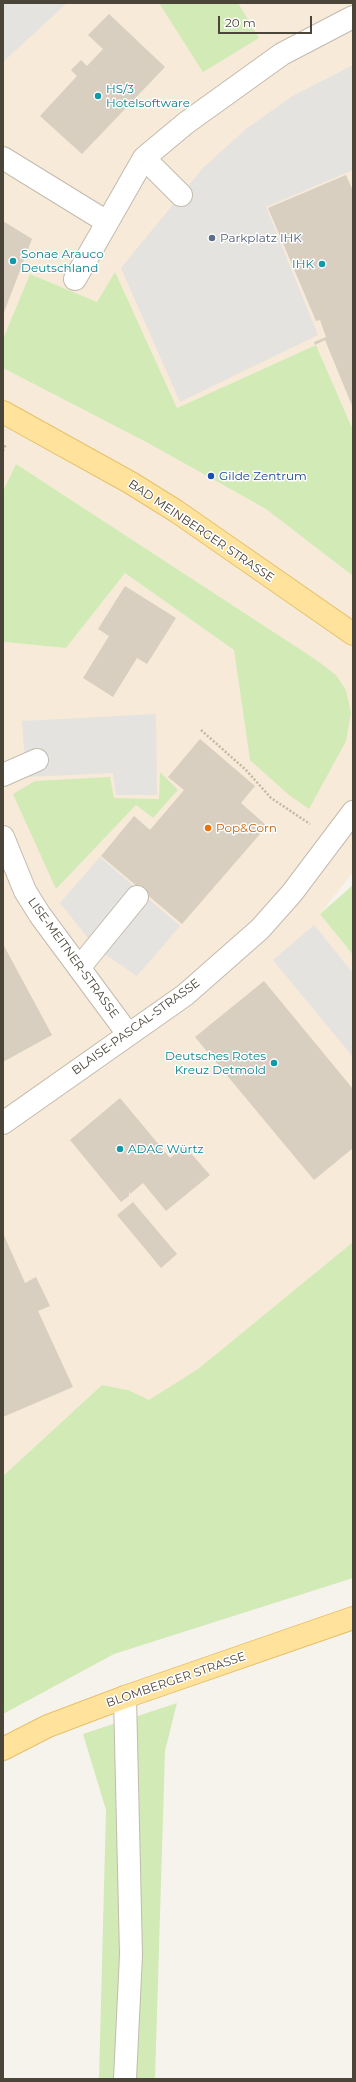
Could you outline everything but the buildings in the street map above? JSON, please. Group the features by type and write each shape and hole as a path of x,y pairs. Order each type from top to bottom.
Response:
{"main road":[{"name":"BAD MEINBERGER STRASSE","path":"3,412 131,483 176,511 353,634"},
{"name":"BLOMBERGER STRASSE","path":"3,1749 48,1726 125,1697 353,1618"}],"street":[{"path":"75,279 144,158 186,123 282,54 353,17"},
{"path":"3,158 107,222"},
{"path":"144,158 180,195"},
{"path":"3,776 37,760"},
{"name":"BLAISE-PASCAL-STRASSE","path":"3,1123 185,995 260,929 292,893 353,812"},
{"name":"LISE-MEITNER-STRASSE","path":"3,837 25,891 40,915 128,1034"},
{"path":"79,968 137,897"},
{"path":"125,1697 131,1954 125,2079"}],"path":[{"path":"201,730 246,770 271,798 332,838"}],"shaded area":[{"path":"3,3 353,3 353,430 316,345 177,408 115,273 97,302 30,274 3,339"},
{"path":"3,3 67,3 3,62"},
{"name":"Parkplatz IHK","path":"353,65 353,170 266,207 318,335 180,402 121,268 203,168 246,129 291,97"},
{"path":"3,368 148,443 266,509 353,576 353,872 320,914 353,955 353,1242 198,1369 149,1401 128,1390 102,1385 3,1476 3,547 4,642 66,648 125,573 234,650 250,760 346,690 336,675 318,661 16,464 3,491","holes":["161,773 178,790 153,818 136,805 56,889 110,777 113,798 159,799"]},
{"path":"156,714 157,795 116,795 113,773 26,777 22,721"},
{"path":"100,857 180,926 137,976 96,948 60,903"},
{"path":"314,925 353,973 353,1057 273,960"}],"green space":[{"path":"159,3 238,3 259,38 203,72"},
{"path":"115,272 177,408 316,345 353,430 353,576 266,509 148,443 3,368 3,339 30,274 97,302"},
{"path":"16,464 318,661 336,675 346,690 351,713 346,741 309,809 289,795 250,760 234,650 125,573 66,648 4,642 3,491"},
{"path":"160,772 178,790 153,818 136,805 56,889 13,794 35,781 110,777 114,798 159,799"},
{"path":"353,885 353,955 320,914"},
{"path":"353,1242 353,1578 114,1654 3,1714 3,1476 102,1385 128,1390 149,1400 198,1369"},
{"path":"177,1703 165,1751 155,2079 99,2079 106,1810 83,1734"}],"place":[{"name":"HS/3 Hotelsoftware","path":"98,96"},
{"name":"Parkplatz IHK","path":"212,238"},
{"name":"Sonae Arauco Deutschland","path":"13,261"},
{"name":"IHK","path":"322,264"},
{"name":"Gilde Zentrum","path":"211,476"},
{"name":"Pop&Corn","path":"208,828"},
{"name":"Deutsches Rotes Kreuz Detmold","path":"274,1063"},
{"name":"ADAC Würtz","path":"120,1149"}]}
